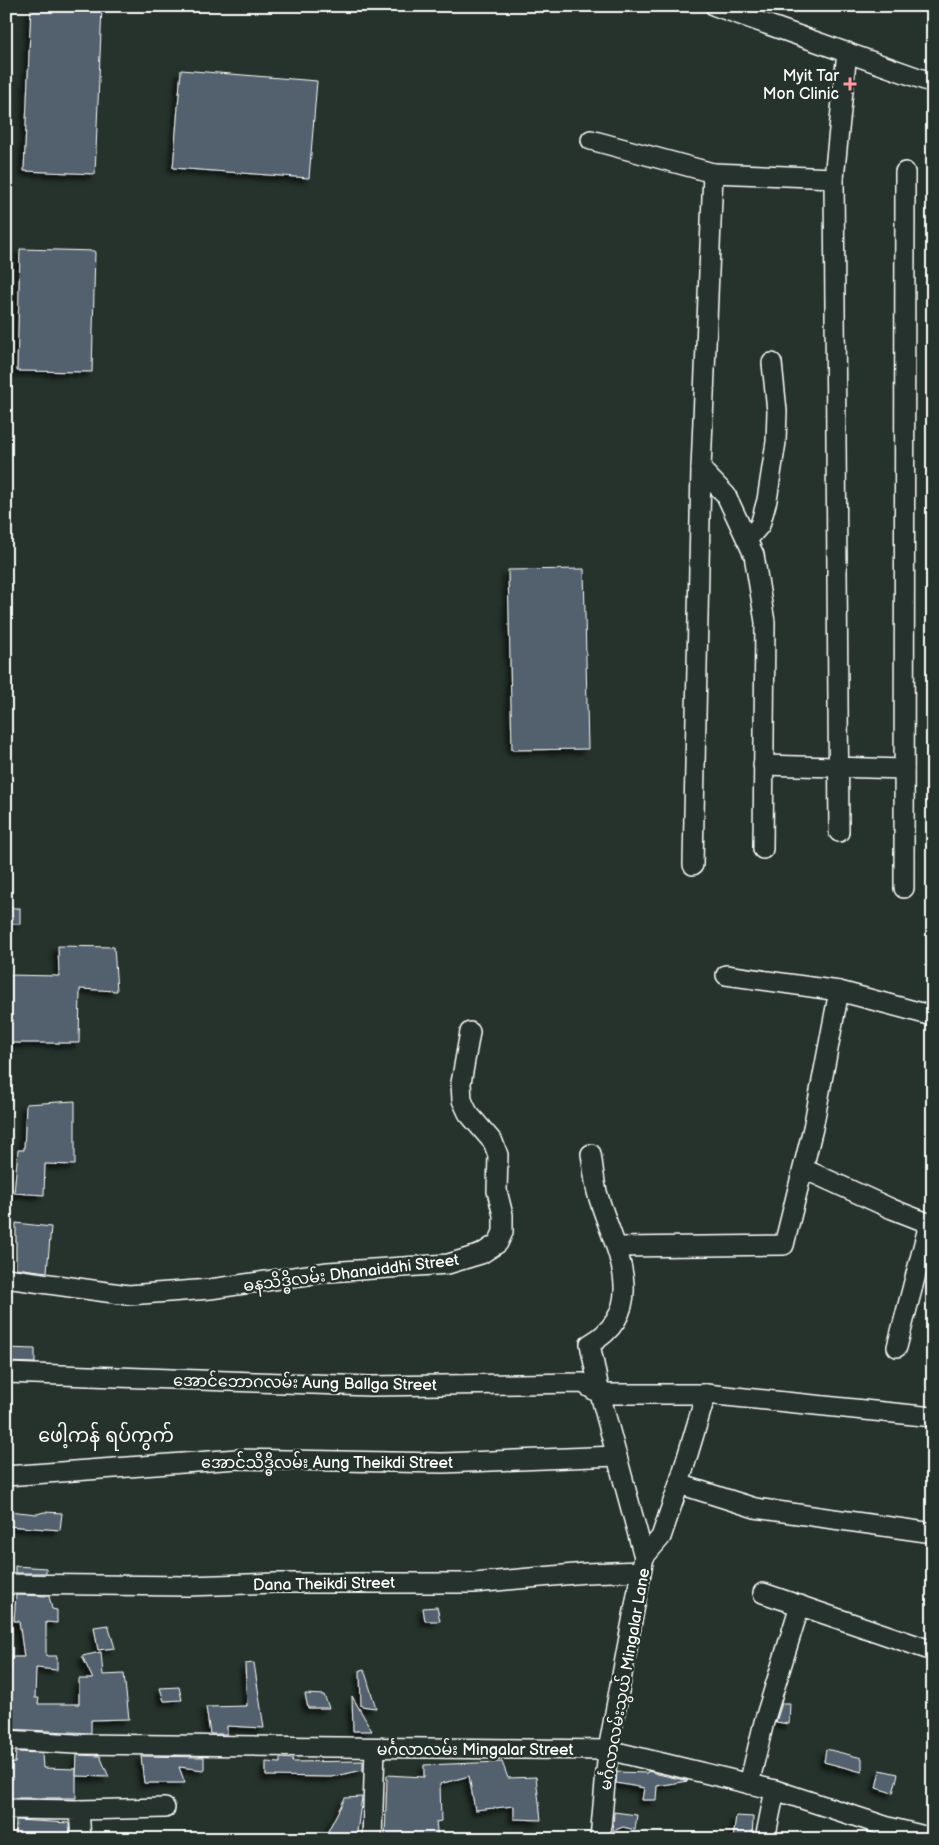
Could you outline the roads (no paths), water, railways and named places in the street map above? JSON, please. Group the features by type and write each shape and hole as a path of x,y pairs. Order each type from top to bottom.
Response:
{"street":[{"path":"715,6 933,83"},
{"path":"839,832 834,178 847,52"},
{"path":"591,140 713,173 834,178"},
{"path":"904,888 905,172"},
{"path":"693,865 701,469 713,173"},
{"path":"747,540 760,525 767,500 776,442 777,411 772,363"},
{"path":"701,469 726,495 754,555 765,622 763,849"},
{"path":"763,765 904,769"},
{"path":"726,975 838,991 933,1016"},
{"path":"617,1247 784,1245 804,1169 838,991"},
{"name":"ဓနသိဒ္ဓိလမ်း Dhanaiddhi Street","path":"6,1278 128,1294 210,1289 328,1272 448,1264 481,1254 498,1243 503,1232 503,1214 497,1191 498,1155 493,1142 468,1113 462,1100 461,1083 470,1032"},
{"name":"မင်္ဂလာလမ်းသွယ် Mingalar Lane","path":"591,1154 597,1192 623,1266 622,1310 617,1320 601,1337 590,1344 600,1394 643,1564 608,1750 600,1839"},
{"path":"804,1169 892,1209 931,1224 897,1347"},
{"name":"အောင်ဘောဂလမ်း Aung Ballga Street","path":"6,1373 370,1386 583,1383 600,1394"},
{"path":"600,1394 706,1394 933,1417"},
{"path":"643,1564 661,1537 706,1394"},
{"name":"အောင်သိဒ္ဓိလမ်း Aung Theikdi Street","path":"6,1476 237,1459 443,1463 617,1456"},
{"path":"679,1484 755,1508 867,1526 933,1533"},
{"name":"Dana Theikdi Street","path":"6,1584 188,1586 275,1583 474,1583 586,1573 643,1564"},
{"path":"763,1593 933,1651"},
{"path":"749,1784 764,1722 800,1605"},
{"name":"မင်္ဂလာလမ်း Mingalar Street","path":"6,1740 85,1744 608,1750 775,1790 888,1827 933,1838"},
{"path":"372,1839 375,1748"},
{"path":"765,1839 775,1790"},
{"path":"6,1809 165,1808"},
{"path":"79,1810 81,1839"}],"place":[{"name":"Myit Tar Mon Clinic","path":"850,84"}],"district":[{"name":"ဖေါ့ကန် ရပ်ကွက်","path":"106,1435"}]}
